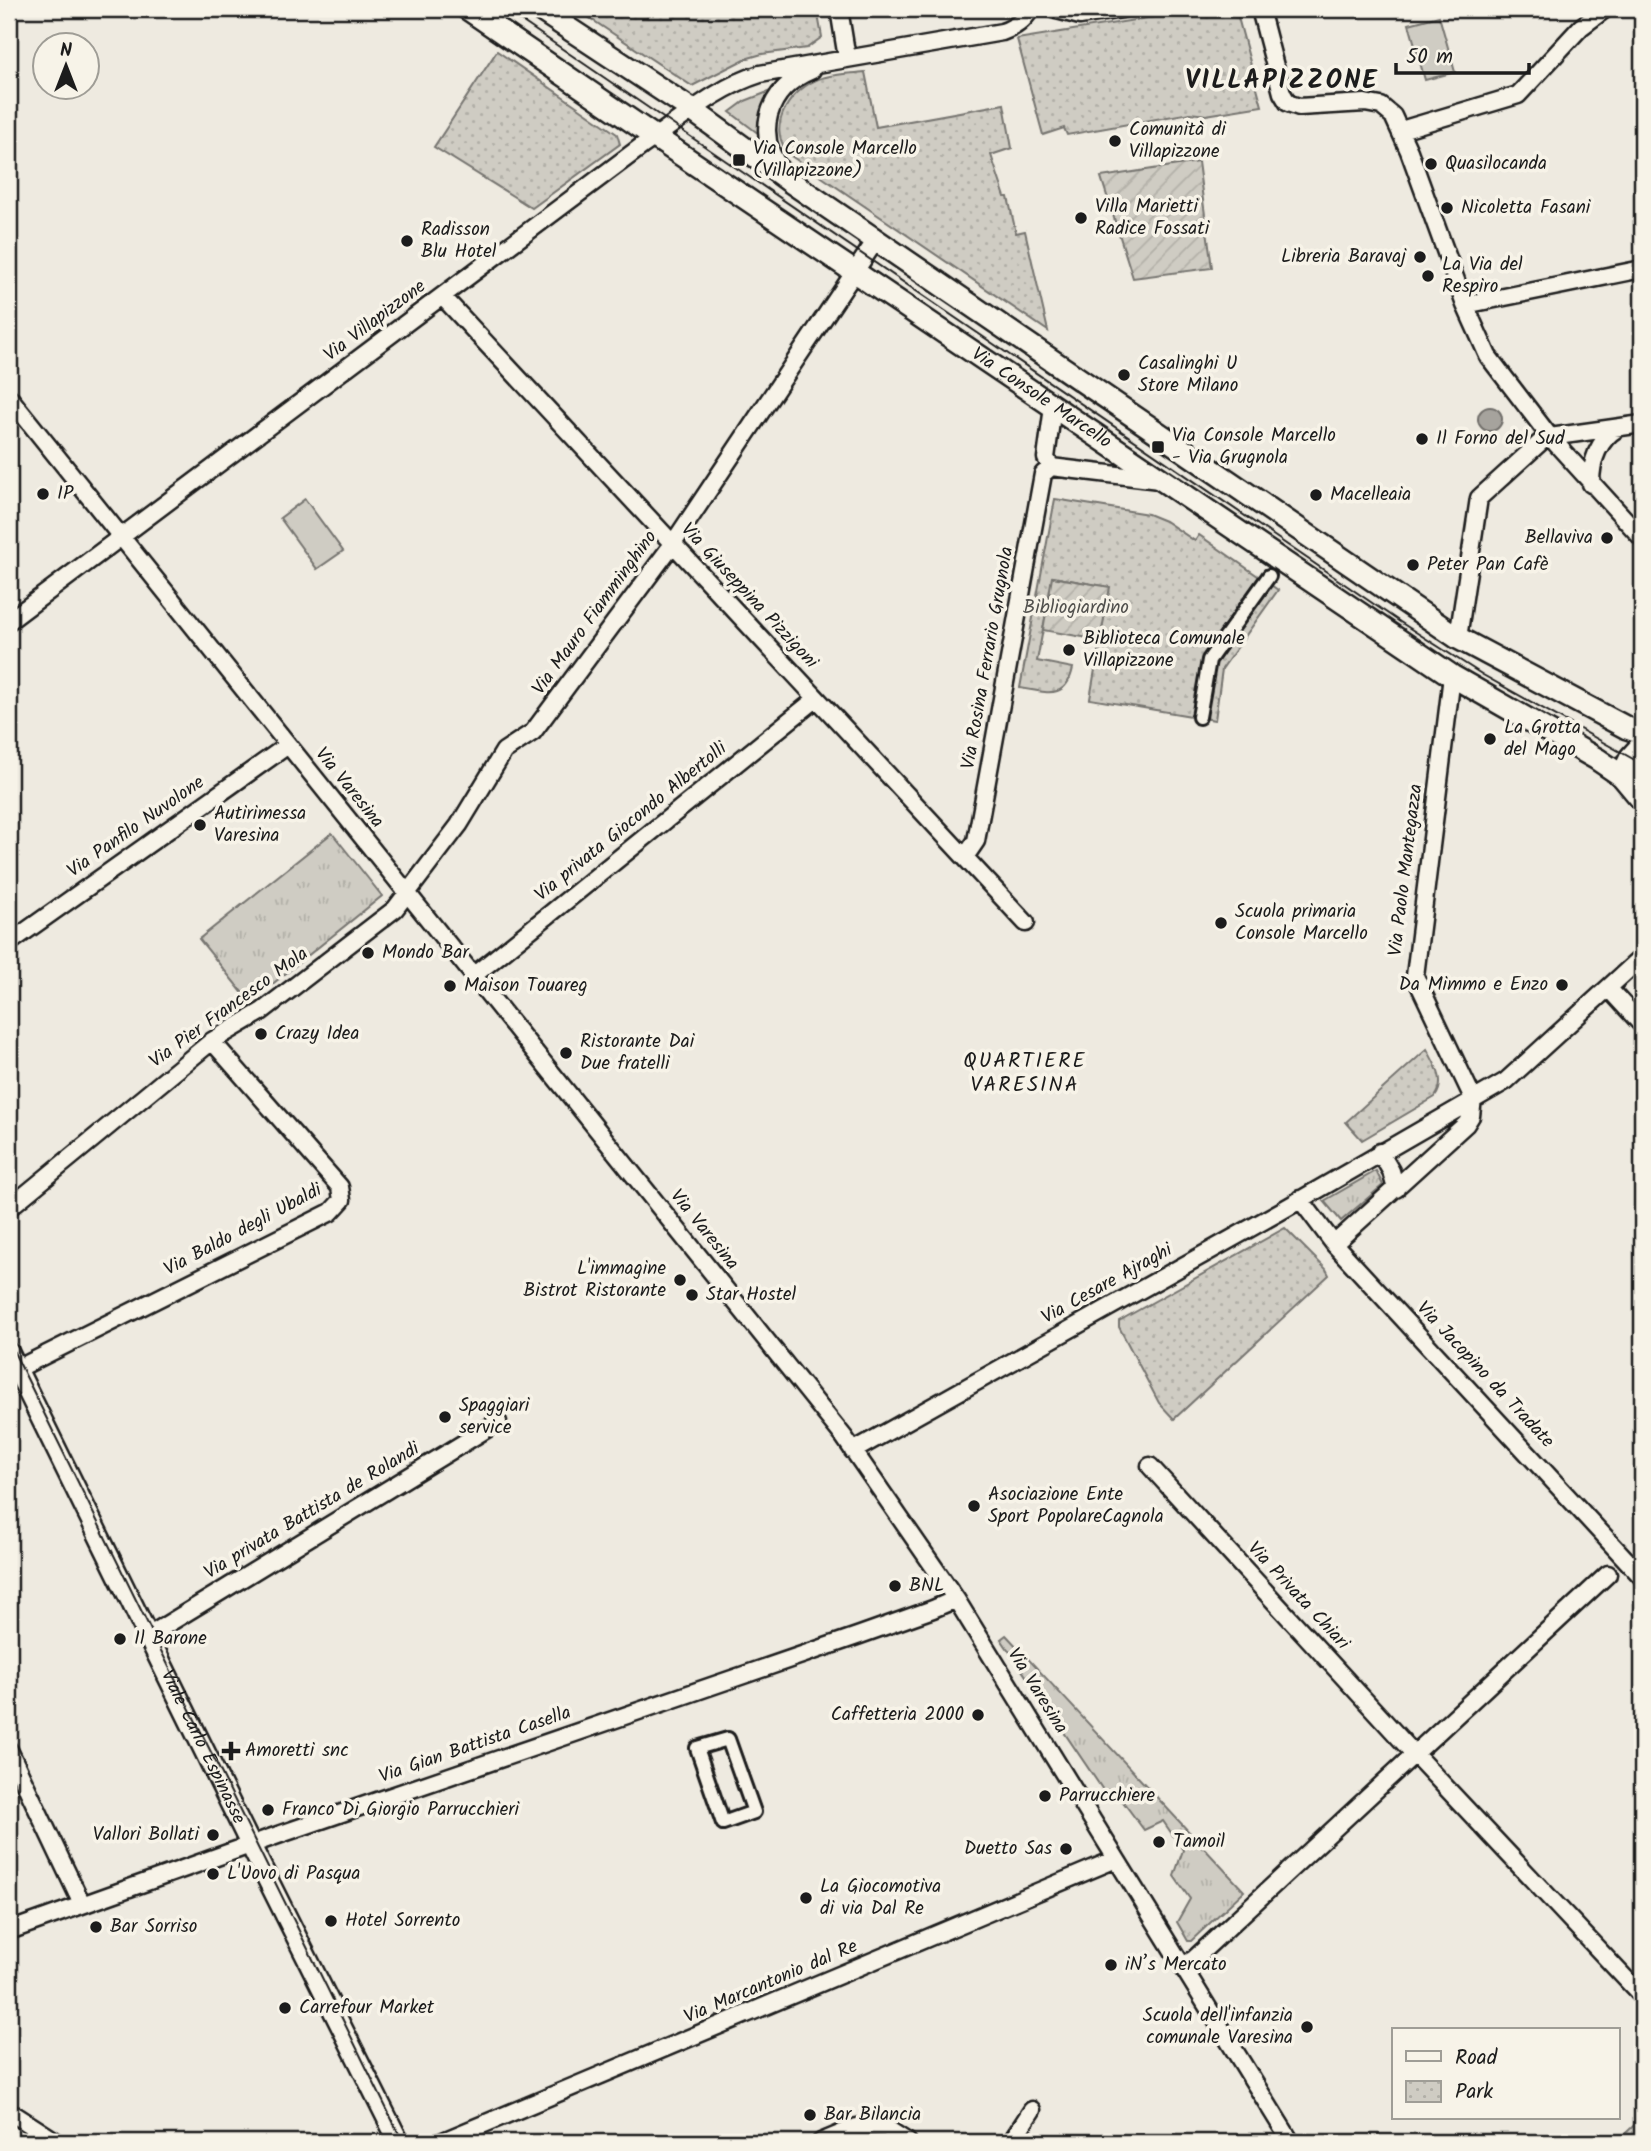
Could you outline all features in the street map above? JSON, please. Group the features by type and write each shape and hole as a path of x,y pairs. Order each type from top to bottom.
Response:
{"main road":[{"name":"Via Console Marcello","path":"468,9 1452,676 1597,759 1622,776 1642,800"},
{"name":"Via Console Marcello","path":"539,9 692,110 876,240 1458,638 1627,728 1642,733"},
{"path":"1622,776 1631,757 1642,745"}],"street":[{"path":"839,9 847,58"},
{"path":"692,110 739,80 847,58 1002,32 1022,22 1031,9"},
{"path":"1053,9 1080,16 1122,9"},
{"path":"1260,9 1282,93 1288,103 1299,107 1357,102 1373,104 1388,111 1401,130 1465,305 1488,356 1549,438 1642,538"},
{"path":"1401,130 1518,95 1581,27 1605,9"},
{"path":"789,180 776,164 766,132 773,101 799,76 847,58"},
{"name":"Via Villapizzone","path":"9,621 692,110"},
{"name":"Via Mauro Fiamminghino","path":"407,894 459,825 504,751 533,732 672,545 876,240"},
{"path":"1465,305 1642,269"},
{"name":"Via Giuseppina Pizzigoni","path":"443,297 1026,923"},
{"name":"Via Varesina","path":"9,397 853,1451 956,1598 1116,1859 1188,1963 1291,2142"},
{"name":"Via Rosina Ferrario Grugnola","path":"965,857 976,841 1041,478 1051,467 1046,458 1054,407"},
{"path":"1458,638 1479,498 1532,448 1549,438 1642,424"},
{"path":"1591,484 1596,453 1611,432 1618,428"},
{"path":"1051,467 1162,480"},
{"path":"1199,718 1209,660 1269,576"},
{"name":"Via Paolo Mantegazza","path":"1452,676 1415,976 1473,1098"},
{"name":"Via privata Giocondo Albertolli","path":"473,976 816,699"},
{"name":"Via Panfilo Nuvolone","path":"9,943 288,745"},
{"name":"Via Pier Francesco Mola","path":"9,1208 212,1041 261,1012 395,909 407,894"},
{"name":"Via Cesare Ajraghi","path":"853,1451 1506,1081 1642,957"},
{"path":"1609,989 1642,1025"},
{"name":"Via Baldo degli Ubaldi","path":"13,1361 331,1212 341,1200 340,1187 212,1041"},
{"path":"1334,1244 1466,1124 1471,1116 1473,1098"},
{"path":"1380,1152 1391,1171 1395,1189"},
{"name":"Via Jacopino da Tradate","path":"1300,1199 1334,1244 1642,1577"},
{"name":"Viale Carlo Espinasse","path":"13,1361 399,2142"},
{"name":"Via privata Battista de Rolandi","path":"148,1636 498,1422"},
{"name":"Via Privata Chiari","path":"1150,1466 1642,1996"},
{"path":"1188,1963 1608,1574"},
{"name":"Via Gian Battista Casella","path":"9,1931 860,1635 956,1598"},
{"path":"728,1739 754,1812 723,1823 697,1748 728,1739"},
{"path":"9,1750 82,1904"},
{"name":"Via Marcantonio dal Re","path":"441,2142 1116,1859"},
{"path":"1011,2142 1032,2110"},
{"path":"9,2111 57,2142"},
{"path":"821,2142 857,2127 886,2127 908,2142"}],"green space":[{"path":"576,9 817,9 822,37 807,48 745,59 692,86"},
{"path":"1203,9 1236,10 1262,106 1206,115 1190,113 1067,135 1064,128 1043,135 1017,39"},
{"path":"1439,16 1455,72 1425,80 1409,24"},
{"path":"497,51 617,134 620,144 532,208 434,147"},
{"path":"865,72 876,127 1004,104 1012,148 991,155 1005,197 1008,197 1016,233 1025,231 1048,331 791,156 783,146 780,124 788,103 796,94 822,78"},
{"path":"773,90 762,134 730,112 745,101"},
{"path":"1198,162 1212,268 1133,278 1101,177"},
{"path":"305,499 343,551 317,569 280,518"},
{"path":"1055,499 1148,514 1165,521 1195,541 1199,535 1278,590 1222,669 1215,720 1090,699 1109,587 1053,577 1037,661 1073,668 1070,678 1060,690 1046,692 1020,688"},
{"name":"Bibliogiardino","path":"1052,577 1110,587 1100,640 1043,630"},
{"path":"332,833 382,896 250,1002 199,939"},
{"path":"1427,1049 1440,1079 1435,1097 1362,1140 1346,1122"},
{"path":"1376,1171 1383,1185 1341,1221 1324,1201"},
{"path":"1285,1228 1329,1275 1174,1419 1159,1403 1119,1327 1119,1321"},
{"path":"1006,1635 1244,1891 1191,1941 1188,1941 1177,1922 1190,1899 1174,1876 1183,1850 1163,1821 1144,1830 1115,1791 1103,1790 1001,1639"},
{"path":"1642,2118 1642,2142 1616,2142"}],"shaded area":[{"path":"1490,407 1501,414 1502,419 1495,430 1490,431 1479,424 1478,419 1485,408"}],"tram line":[{"path":"504,9 1400,622 1483,675 1642,764"},
{"path":"9,1342 403,2142"}],"place":[{"name":"Comunità di Villapizzone","path":"1115,141"},
{"name":"Via Console Marcello (Villapizzone)","path":"739,160"},
{"name":"Quasilocanda","path":"1431,164"},
{"name":"Nicoletta Fasani","path":"1447,208"},
{"name":"Villa Marietti Radice Fossati","path":"1081,218"},
{"name":"Radisson Blu Hotel","path":"407,241"},
{"name":"Libreria Baravaj","path":"1420,257"},
{"name":"La Via del Respiro","path":"1428,276"},
{"name":"Casalinghi U Store Milano","path":"1124,375"},
{"name":"Il Forno del Sud","path":"1422,439"},
{"name":"Via Console Marcello - Via Grugnola","path":"1158,447"},
{"name":"IP","path":"43,494"},
{"name":"Macelleaia","path":"1316,495"},
{"name":"Bellaviva","path":"1607,538"},
{"name":"Peter Pan Cafè","path":"1413,565"},
{"name":"Biblioteca Comunale Villapizzone","path":"1069,650"},
{"name":"La Grotta del Mago","path":"1490,739"},
{"name":"Autirimessa Varesina","path":"200,825"},
{"name":"Scuola primaria Console Marcello","path":"1221,923"},
{"name":"Mondo Bar","path":"368,953"},
{"name":"Da Mimmo e Enzo","path":"1562,985"},
{"name":"Maison Touareg","path":"450,986"},
{"name":"Crazy Idea","path":"261,1034"},
{"name":"Ristorante Dai Due fratelli","path":"566,1053"},
{"name":"L'immagine Bistrot Ristorante","path":"680,1280"},
{"name":"Star Hostel","path":"692,1295"},
{"name":"Spaggiari service","path":"445,1417"},
{"name":"Asociazione Ente Sport PopolareCagnola","path":"974,1506"},
{"name":"BNL","path":"895,1586"},
{"name":"Il Barone","path":"120,1639"},
{"name":"Caffetteria 2000","path":"978,1715"},
{"name":"Amoretti snc","path":"231,1751"},
{"name":"Parrucchiere","path":"1045,1796"},
{"name":"Franco Di Giorgio Parrucchieri","path":"268,1810"},
{"name":"Vallori Bollati","path":"213,1835"},
{"name":"Tamoil","path":"1159,1842"},
{"name":"Duetto Sas","path":"1066,1849"},
{"name":"L'Uovo di Pasqua","path":"213,1874"},
{"name":"La Giocomotiva di via Dal Re","path":"806,1898"},
{"name":"Hotel Sorrento","path":"331,1921"},
{"name":"Bar Sorriso","path":"96,1927"},
{"name":"iN’s Mercato","path":"1111,1965"},
{"name":"Carrefour Market","path":"285,2008"},
{"name":"Scuola dell'infanzia comunale Varesina","path":"1307,2027"},
{"name":"Bar Bilancia","path":"810,2115"}],"district":[{"name":"VILLAPIZZONE","path":"1282,81"},
{"name":"QUARTIERE VARESINA","path":"1025,1073"}]}
